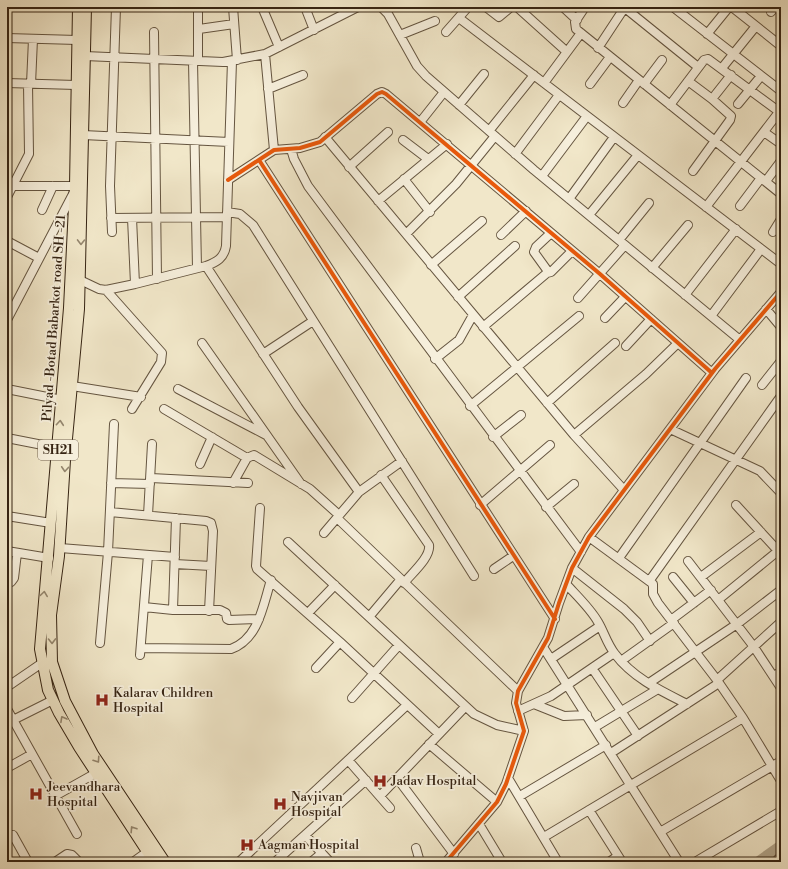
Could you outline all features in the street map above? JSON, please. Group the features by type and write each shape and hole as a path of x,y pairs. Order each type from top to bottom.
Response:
{"main road":[{"name":"Pilyad -Botad Babarkot road SH -21","path":"78,7 75,188 80,280 79,308 60,548 51,615 52,662 63,694 93,754 165,862"},
{"name":"Pilyad -Botad Babarkot road SH -21","path":"86,7 83,135 77,226 49,558 40,624 40,649 48,690 53,700 79,748 154,862"}],"street":[{"path":"112,232 112,136 116,7"},
{"path":"197,268 194,218 194,140 196,61 199,29 198,7"},
{"path":"262,7 279,47"},
{"path":"305,7 314,30"},
{"path":"85,56 196,61 234,61 265,54 314,30 345,10 358,7"},
{"path":"381,7 388,14 417,66 444,92 515,154 740,340"},
{"path":"446,32 468,7"},
{"path":"486,7 499,17 511,7"},
{"path":"517,7 567,52"},
{"path":"563,7 577,20"},
{"path":"585,7 574,25 581,34 781,194"},
{"path":"598,48 625,7 698,68"},
{"path":"673,7 781,91"},
{"path":"707,34 730,7 781,46"},
{"path":"80,280 99,289 106,290 206,266 216,262 223,256 226,246 235,8"},
{"path":"459,18 781,264"},
{"path":"400,35 435,21"},
{"path":"199,29 234,24"},
{"path":"722,68 756,26"},
{"path":"154,32 156,278"},
{"path":"544,83 581,34"},
{"path":"7,38 77,40"},
{"path":"7,197 10,185 29,154 30,84 33,39"},
{"path":"265,54 274,150"},
{"path":"590,84 610,57"},
{"path":"670,105 706,58 722,68 780,112 706,207"},
{"path":"622,103 662,60"},
{"path":"459,105 484,74"},
{"path":"268,89 303,75"},
{"path":"406,234 430,212 472,165 534,75"},
{"path":"712,99 731,75"},
{"path":"738,104 761,76"},
{"path":"688,82 712,99 731,116 730,120 693,171"},
{"path":"7,84 76,85"},
{"path":"228,180 274,150 308,146 325,137 377,94 382,92 393,98 472,165 600,274 712,373"},
{"path":"421,122 444,92"},
{"path":"515,154 560,95"},
{"path":"542,176 587,116"},
{"path":"349,167 388,132"},
{"path":"764,132 781,144"},
{"path":"83,135 229,142"},
{"path":"325,137 574,435 624,490"},
{"path":"569,199 614,137"},
{"path":"403,140 428,159"},
{"path":"378,201 446,144"},
{"path":"291,148 294,158 308,186 519,472 581,552"},
{"path":"589,215 638,155"},
{"path":"259,160 480,505 555,619"},
{"path":"740,206 781,161"},
{"path":"404,179 430,212"},
{"path":"7,320 75,188 10,185"},
{"path":"42,210 53,186"},
{"path":"578,298 600,274 650,202"},
{"path":"501,235 526,212"},
{"path":"111,218 194,218 240,214 253,225 474,576"},
{"path":"132,218 135,284"},
{"path":"773,232 781,219"},
{"path":"431,265 482,221"},
{"path":"652,268 688,224"},
{"path":"685,295 736,229"},
{"path":"547,274 547,270 534,252 536,246 551,233"},
{"path":"7,241 39,258"},
{"path":"458,297 515,246"},
{"path":"711,316 761,249"},
{"path":"484,327 551,272 572,251"},
{"path":"206,266 298,407 359,492"},
{"path":"106,290 162,353 161,362 132,409"},
{"path":"446,862 497,802 508,778 524,731 516,697 518,691 543,647 555,619 572,568 589,537 712,373 781,292"},
{"path":"605,318 625,296"},
{"path":"766,309 781,327"},
{"path":"435,359 459,340 473,315"},
{"path":"470,406 518,368 579,316"},
{"path":"626,346 651,319"},
{"path":"263,354 313,321"},
{"path":"202,343 301,484"},
{"path":"547,403 615,343"},
{"path":"574,435 646,374 678,343"},
{"path":"762,385 781,361"},
{"path":"619,558 746,378"},
{"path":"72,386 140,397"},
{"path":"7,389 62,400"},
{"path":"178,389 267,435"},
{"path":"650,580 781,396"},
{"path":"164,409 247,458"},
{"path":"493,437 521,415"},
{"path":"100,644 108,552 114,424"},
{"path":"670,429 760,471 781,493"},
{"path":"200,464 212,437"},
{"path":"7,438 58,448"},
{"path":"148,515 152,444"},
{"path":"480,505 550,445"},
{"path":"233,483 247,458 254,455 310,488 402,581 518,691"},
{"path":"324,533 359,492 402,461"},
{"path":"369,618 427,555 430,549 429,545 381,475"},
{"path":"775,486 781,480"},
{"path":"111,483 150,481 248,483"},
{"path":"546,507 574,484"},
{"path":"718,600 780,552 736,505"},
{"path":"260,508 256,566 439,734"},
{"path":"110,512 209,521 211,523 213,531 208,611"},
{"path":"7,516 51,524"},
{"path":"173,610 176,518"},
{"path":"700,577 761,532"},
{"path":"589,537 650,580 653,584 655,598 743,718 781,781"},
{"path":"288,542 466,707 485,721 524,731"},
{"path":"60,548 148,555 175,561 211,566"},
{"path":"7,551 49,558"},
{"path":"7,582 11,582 14,578 17,553"},
{"path":"148,555 140,651 231,649 246,640 252,632 259,620 272,580"},
{"path":"494,569 513,556"},
{"path":"688,561 754,647 781,688"},
{"path":"572,568 624,609 637,622 650,641"},
{"path":"673,576 694,603"},
{"path":"566,584 593,614 614,653 633,673 658,689 687,704"},
{"path":"308,613 335,585"},
{"path":"621,661 650,641 711,590"},
{"path":"649,683 737,624 781,590"},
{"path":"144,607 173,610 224,611 227,619 229,620 259,620"},
{"path":"611,753 718,682 781,622"},
{"path":"550,659 600,626"},
{"path":"316,668 340,642"},
{"path":"352,698 399,646"},
{"path":"543,647 566,685 588,715 679,862"},
{"path":"518,710 551,696 614,653"},
{"path":"7,687 42,663"},
{"path":"592,668 638,736"},
{"path":"773,676 781,672"},
{"path":"595,728 658,689"},
{"path":"13,720 53,700"},
{"path":"239,862 407,704"},
{"path":"534,704 564,716 588,715"},
{"path":"380,796 466,707"},
{"path":"7,709 76,834"},
{"path":"544,837 630,784 743,718"},
{"path":"429,744 497,802"},
{"path":"520,796 606,745"},
{"path":"7,768 32,754"},
{"path":"348,760 390,808"},
{"path":"660,832 781,761"},
{"path":"55,796 96,773"},
{"path":"397,778 454,854"},
{"path":"508,778 558,862"},
{"path":"275,862 366,780"},
{"path":"589,810 620,859 609,862"},
{"path":"695,862 781,811"},
{"path":"479,824 502,862"},
{"path":"13,835 28,862"},
{"path":"305,835 330,862"},
{"path":"416,848 420,862"},
{"path":"133,862 148,852"},
{"path":"311,862 322,853"},
{"path":"55,862 67,854 72,855 79,862"}],"waterway":[{"path":"760,862 781,847"}],"cycle path":[{"path":"228,180 274,150 300,148 320,142 377,94 382,92 600,274 712,373"},
{"path":"259,160 555,619"},
{"path":"446,862 497,802 506,784 524,731 516,703 518,691 548,638 572,568 589,537 715,369 781,292"}],"place":[{"name":"Kalarav Children Hospital","path":"102,700"},
{"name":"Jadav Hospital","path":"380,781"},
{"name":"Jeevandhara Hospital","path":"36,794"},
{"name":"Navjivan Hospital","path":"280,804"},
{"name":"Aagman Hospital","path":"247,845"}]}
